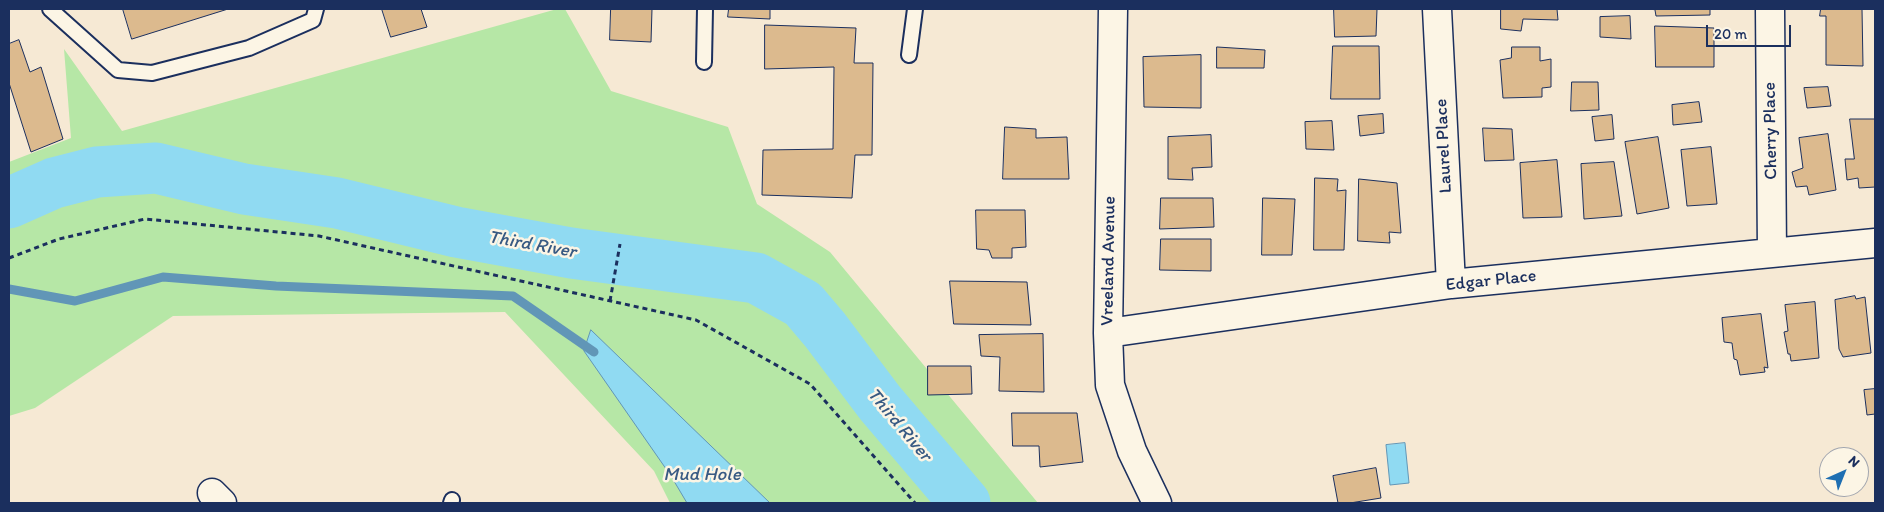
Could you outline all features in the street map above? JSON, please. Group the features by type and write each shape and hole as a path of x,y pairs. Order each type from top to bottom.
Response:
{"street":[{"name":"Vreeland Avenue","path":"1113,9 1108,332 1110,384 1132,451 1157,503"},
{"name":"Laurel Place","path":"1437,9 1451,284"},
{"name":"Cherry Place","path":"1770,9 1772,253"},
{"name":"Edgar Place","path":"1108,332 1451,284 1875,244"}],"lane":[{"path":"50,9 118,70 152,73 249,48 313,20 316,9"},
{"path":"704,62 705,9"},
{"path":"909,55 915,9"}],"path":[{"path":"9,258 59,239 145,219 318,236 696,320 810,384 915,503"},
{"path":"610,301 620,244"}],"green space":[{"path":"557,9 565,9 611,91 728,127 757,204 830,252 1038,503 670,503 654,471 505,312 173,316 35,408 9,416 9,162 71,138 64,49 122,131"}],"water":[{"name":"Mud Hole","path":"591,330 770,503 687,503 671,476 584,351"},
{"path":"1405,443 1409,483 1390,485 1386,445"}],"building":[{"path":"123,9 228,9 132,39"},
{"path":"382,9 421,9 427,27 391,37"},
{"path":"611,9 652,9 651,42 610,40"},
{"path":"729,9 770,9 770,19 728,17"},
{"path":"1334,9 1377,9 1376,36 1335,37"},
{"path":"1501,9 1557,9 1558,20 1523,19 1521,31 1501,29"},
{"path":"1641,9 1710,9 1710,15 1656,16 1655,10"},
{"path":"1821,9 1862,9 1863,66 1826,65 1826,16 1820,16"},
{"path":"1630,16 1631,39 1600,37 1600,17"},
{"path":"765,25 856,28 854,63 873,63 872,155 855,155 852,198 762,195 763,150 833,149 834,67 765,69"},
{"path":"1655,26 1714,28 1714,67 1656,67"},
{"path":"19,40 30,72 41,67 63,139 31,152 9,83 9,44"},
{"path":"1333,46 1379,46 1380,99 1331,99"},
{"path":"1217,47 1265,50 1264,68 1217,68"},
{"path":"1512,47 1540,47 1540,61 1551,59 1551,87 1542,88 1542,97 1503,98 1500,60 1511,58"},
{"path":"1201,55 1201,108 1144,107 1143,57"},
{"path":"1572,82 1598,82 1599,110 1571,111"},
{"path":"1828,87 1831,106 1807,108 1804,88"},
{"path":"1699,102 1702,122 1673,125 1672,105"},
{"path":"1383,114 1384,133 1360,136 1358,116"},
{"path":"1612,115 1614,139 1595,141 1592,117"},
{"path":"1850,119 1875,119 1875,187 1859,188 1858,178 1847,180 1845,159 1854,159"},
{"path":"1332,121 1334,150 1306,149 1305,122"},
{"path":"1005,127 1036,129 1036,138 1067,137 1069,179 1003,179"},
{"path":"1483,128 1512,129 1514,160 1485,161"},
{"path":"1828,134 1836,190 1809,195 1807,186 1796,187 1792,172 1803,168 1799,138"},
{"path":"1211,135 1212,167 1192,168 1193,180 1168,179 1168,137"},
{"path":"1658,137 1669,208 1637,214 1625,142"},
{"path":"1711,147 1717,204 1687,206 1681,150"},
{"path":"1557,160 1562,217 1523,218 1520,163"},
{"path":"1614,162 1622,216 1584,219 1581,164"},
{"path":"1315,178 1338,179 1337,191 1346,190 1344,250 1314,250"},
{"path":"1359,179 1397,183 1401,233 1389,232 1390,243 1358,241"},
{"path":"1161,198 1213,198 1214,227 1160,229"},
{"path":"1263,198 1295,199 1292,255 1262,255"},
{"path":"976,210 1025,210 1026,247 1012,248 1012,258 992,258 989,250 977,249"},
{"path":"1161,239 1211,239 1211,271 1160,270"},
{"path":"950,281 1027,282 1031,325 954,324"},
{"path":"1855,296 1856,299 1865,297 1871,353 1843,357 1839,349 1835,300"},
{"path":"1815,302 1819,358 1791,361 1784,332 1788,331 1785,305"},
{"path":"1761,314 1768,368 1764,367 1765,372 1740,375 1737,360 1734,359 1732,343 1724,342 1722,318"},
{"path":"1043,334 1044,392 999,391 1000,357 981,356 979,335"},
{"path":"928,366 971,366 972,394 928,395"},
{"path":"1875,389 1875,414 1867,415 1864,390"},
{"path":"1012,413 1077,413 1083,462 1040,467 1039,446 1013,446"},
{"path":"1376,468 1381,498 1338,503 1333,476"}],"waterway":[{"name":"Third River","path":"9,203 54,183 97,172 156,168 244,189 337,203 456,232 571,253 756,278 803,304 880,403 965,503"},
{"path":"9,289 75,301 163,277 276,286 513,296 594,352"}]}
